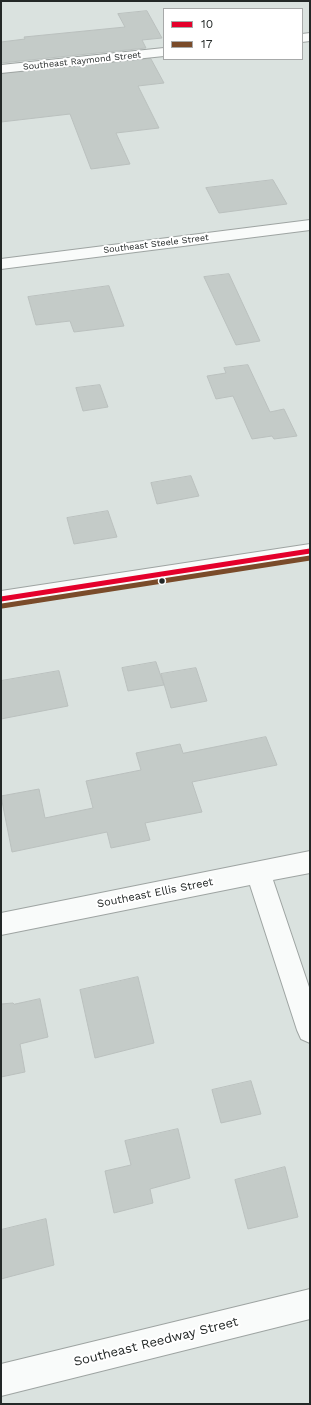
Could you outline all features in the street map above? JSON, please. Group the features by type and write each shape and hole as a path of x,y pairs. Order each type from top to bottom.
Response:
{"street":[{"name":"Southeast Raymond Street","path":"1,69 163,52"},
{"name":"Southeast Steele Street","path":"1,264 310,225"},
{"path":"1,599 310,550"},
{"name":"Southeast Ellis Street","path":"1,924 310,862"},
{"path":"258,872 310,1030"},
{"name":"Southeast Reedway Street","path":"1,1380 310,1304"}],"building":[{"path":"147,11 162,38 142,40 146,48 1,63 1,42 25,39 24,37 125,27 118,14"},
{"path":"151,59 164,83 138,86 159,128 116,133 130,164 91,169 70,114 1,122 1,74"},
{"path":"273,180 287,204 219,213 206,188"},
{"path":"229,274 260,341 236,345 204,277"},
{"path":"109,286 124,326 74,332 70,321 36,325 28,297"},
{"path":"248,365 270,412 284,409 297,436 274,439 272,436 252,439 233,396 216,399 207,376 226,373 224,368"},
{"path":"100,385 108,407 83,411 76,388"},
{"path":"191,476 199,496 157,504 151,483"},
{"path":"108,511 117,537 74,544 67,518"},
{"path":"156,662 164,685 128,691 122,668"},
{"path":"196,668 207,701 171,708 161,674"},
{"path":"59,671 68,706 1,719 1,681"},
{"path":"266,737 277,765 192,782 202,812 145,823 150,840 111,848 107,832 12,852 1,796 39,789 45,818 93,808 86,781 141,770 136,753 180,744 183,753"},
{"path":"138,977 154,1043 95,1058 80,990"},
{"path":"40,999 48,1037 20,1044 25,1072 1,1077 1,1004 14,1004"},
{"path":"251,1081 261,1114 221,1123 212,1090"},
{"path":"178,1129 190,1178 150,1189 153,1203 114,1213 105,1171 131,1165 125,1141"},
{"path":"285,1167 298,1217 248,1229 235,1180"},
{"path":"46,1219 54,1265 1,1279 1,1230"}],"transit line":[{"name":"10","path":"1,599 310,551"},
{"name":"17","path":"2,606 310,558"}]}
